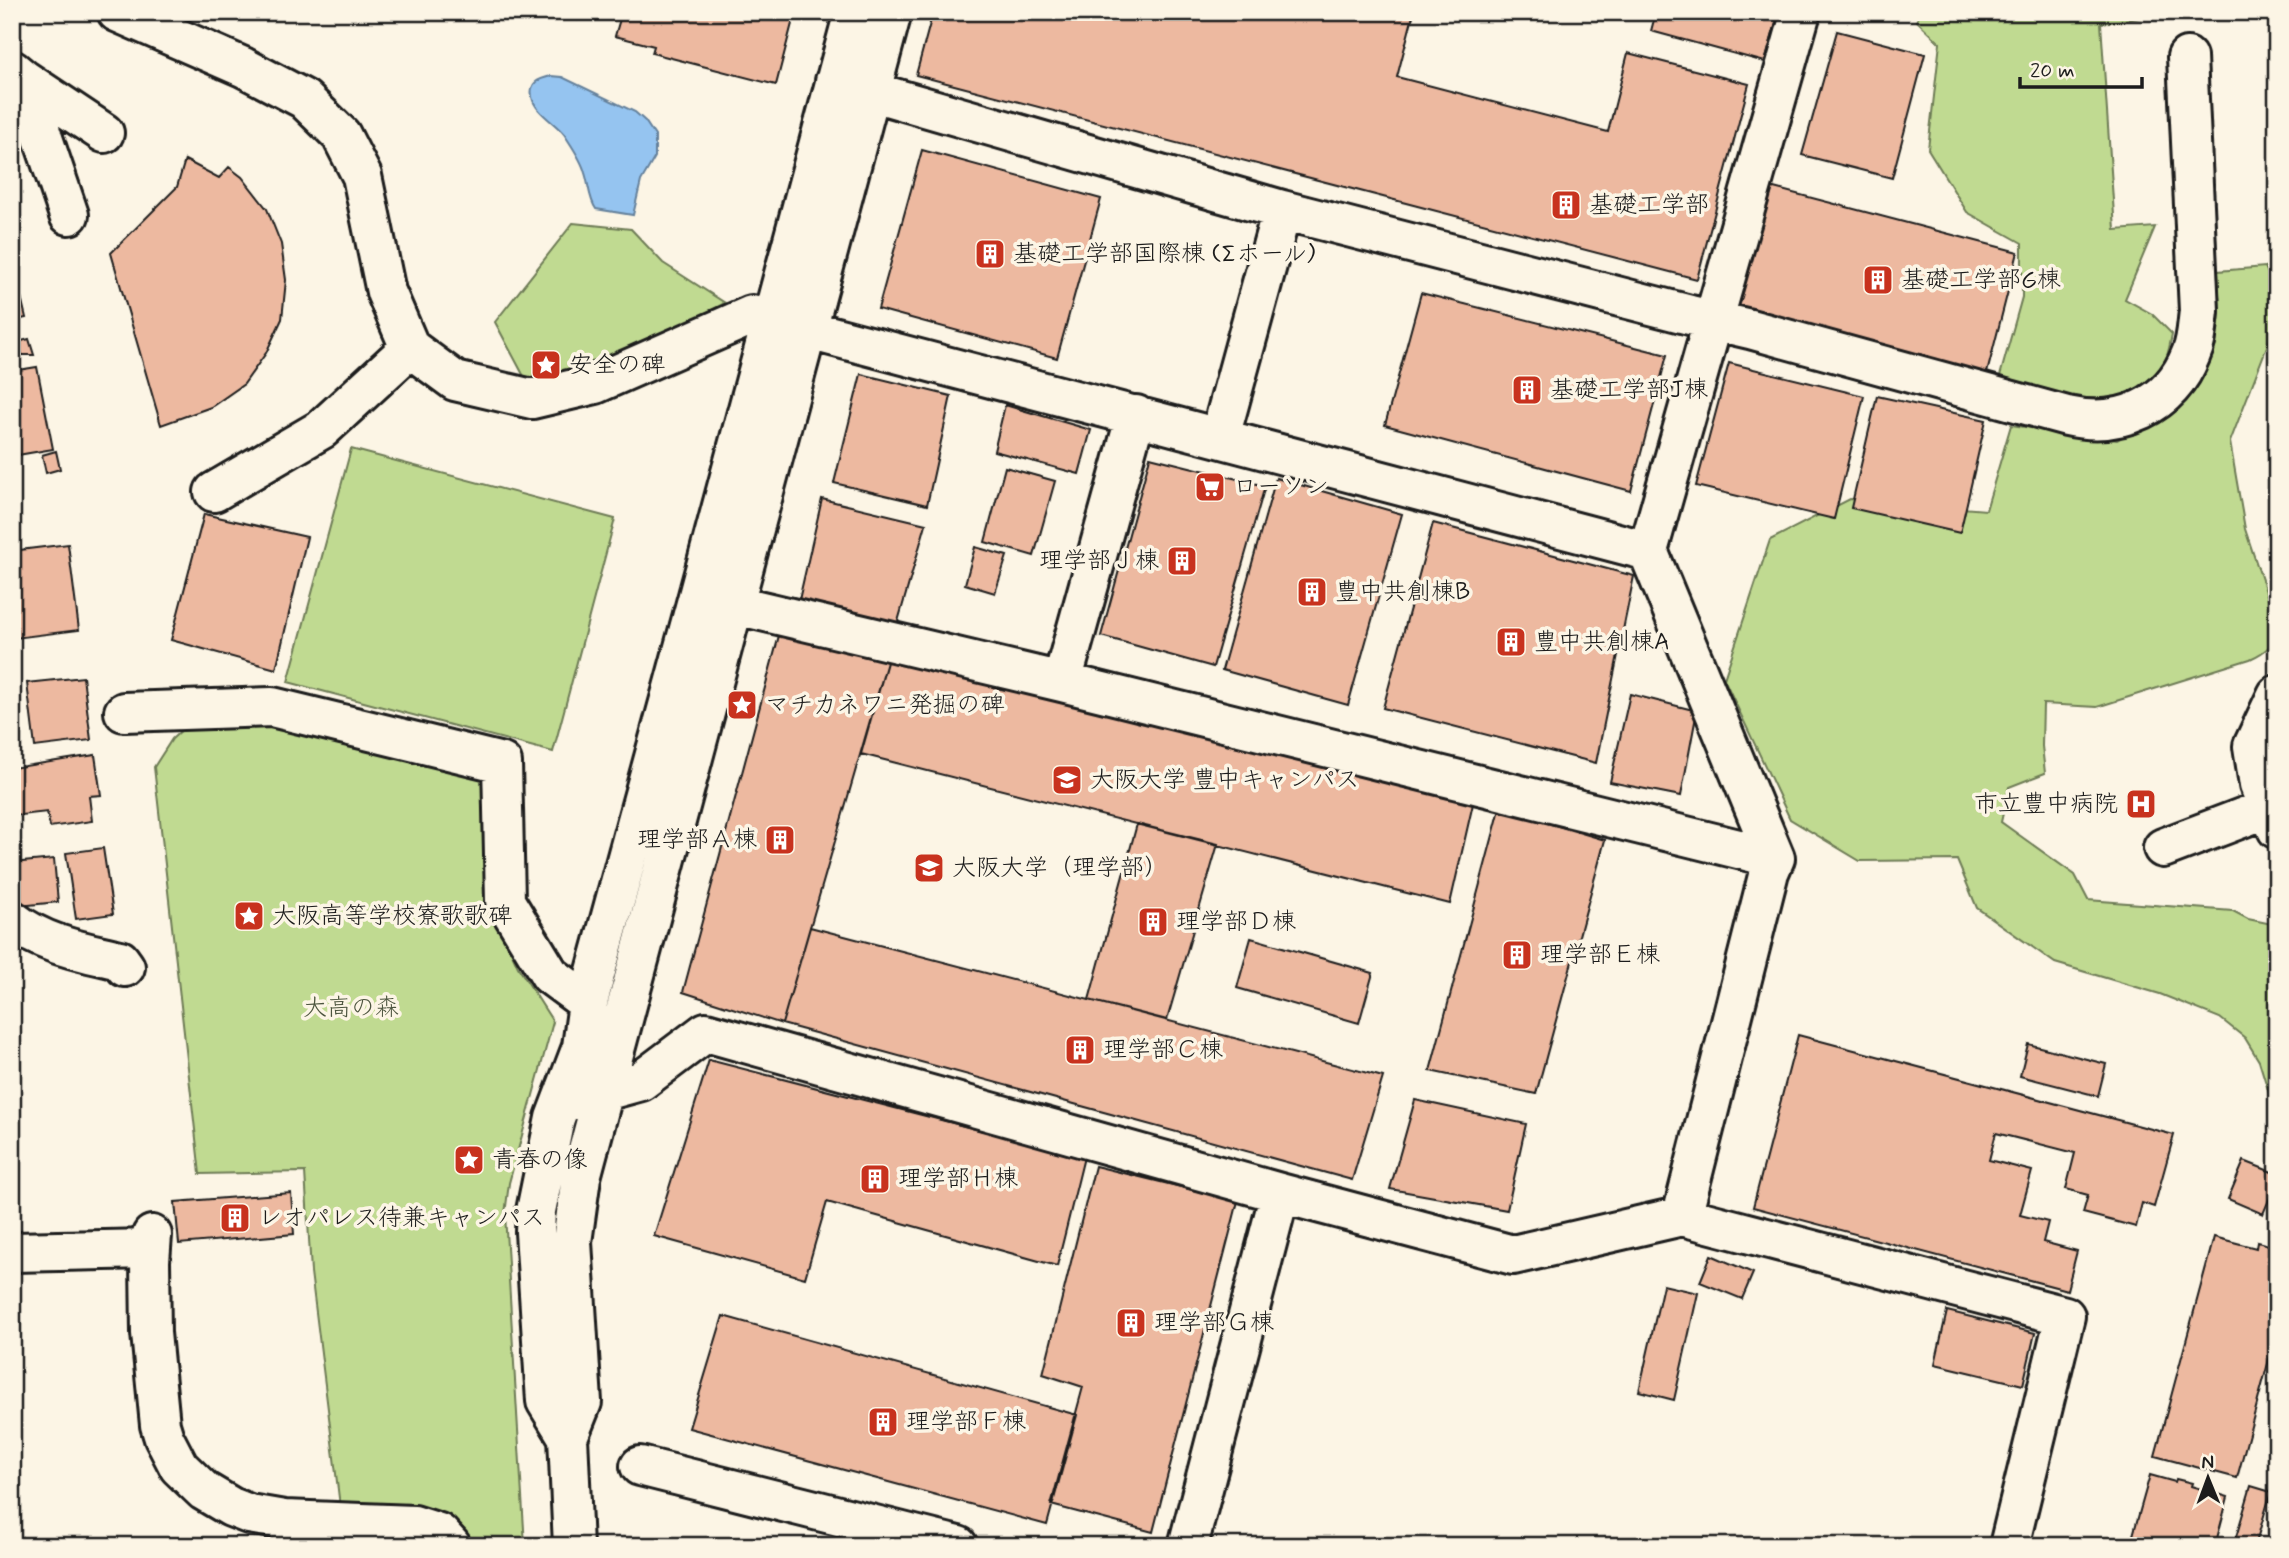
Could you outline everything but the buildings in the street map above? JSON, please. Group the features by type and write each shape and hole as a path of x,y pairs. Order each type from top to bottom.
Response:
{"street":[{"path":"117,12 243,67 304,99 341,135 362,176 386,292 410,348 455,381 531,399 595,384 752,315 772,318 1647,551"},
{"path":"573,1546 568,1437 582,1402 572,1242 583,1168 717,600 772,318 854,12"},
{"path":"568,1437 546,1402 535,1232 536,1211 555,1118 582,1047 588,1003 717,600 808,328 892,12"},
{"path":"1682,1216 1769,872 1775,858 1647,551 1801,12"},
{"path":"835,81 1283,210 1713,320 2082,419 2098,420 2118,418 2147,407 2184,369 2197,334 2199,311 2188,57"},
{"path":"17,75 104,133"},
{"path":"17,75 69,215"},
{"path":"1220,437 1283,210"},
{"path":"214,492 322,429 410,348"},
{"path":"1062,682 1136,415"},
{"path":"717,600 1775,858"},
{"path":"2163,848 2272,818 2259,785 2253,746 2277,695"},
{"path":"124,712 272,707 502,763 505,901 550,975 588,1003"},
{"path":"12,920 40,938 120,960 125,967"},
{"path":"561,1102 641,1081 706,1032 1280,1193 1513,1255 1682,1216 2065,1315 2009,1546"},
{"path":"1188,1546 1280,1193"},
{"path":"13,1252 151,1242 151,1333 163,1438 179,1467 215,1498 249,1514 284,1520 414,1525 439,1532 451,1546"},
{"path":"640,1466 958,1546"}],"green space":[{"path":"1919,12 2186,12 2101,23 2115,230 2155,227 2125,299 2152,314 2172,334 2163,366 2150,383 2137,393 2117,399 2083,399 2000,376 2022,297 2022,243 1967,212 1928,149 1940,43 1917,21"},
{"path":"573,223 631,229 663,263 725,303 632,352 527,382 495,322"},
{"path":"2265,267 2277,292 2274,328 2230,442 2245,529 2277,625 2273,642 2266,650 2250,659 2097,707 2043,704 2042,746 2045,773 2009,787 2001,822 2075,875 2088,900 2233,911 2248,919 2277,925 2277,1119 2259,1061 2245,1038 2220,1018 2160,994 2055,963 1977,908 1957,860 1860,861 1790,819 1724,679 1770,540 1850,499 1986,510 2011,425 2117,440 2167,413 2197,384 2216,346 2220,315 2218,271"},
{"path":"351,449 615,519 553,752 288,682"},
{"name":"大高の森","path":"267,724 484,776 499,925 518,967 553,1022 509,1183 505,1214 525,1546 470,1546 465,1534 340,1506 311,1272 305,1172 200,1174 154,767 172,739 184,728"}],"water":[{"path":"551,76 562,77 635,112 655,136 655,157 641,181 633,215 596,209 590,196 584,168 576,153 564,134 545,117 532,97 534,85"}],"place":[{"name":"基礎工学部","path":"1566,205"},
{"name":"基礎工学部国際棟 (Σホール)","path":"990,254"},
{"name":"基礎工学部G棟","path":"1878,280"},
{"name":"安全の碑","path":"546,365"},
{"name":"基礎工学部J棟","path":"1527,390"},
{"name":"ローソン","path":"1210,487"},
{"name":"理学部Ｊ棟","path":"1182,561"},
{"name":"豊中共創棟B","path":"1312,592"},
{"name":"豊中共創棟A","path":"1511,642"},
{"name":"マチカネワニ発掘の碑","path":"742,705"},
{"name":"大阪大学 豊中キャンパス","path":"1067,780"},
{"name":"市立豊中病院","path":"2141,804"},
{"name":"理学部Ａ棟","path":"780,840"},
{"name":"大阪大学（理学部）","path":"929,868"},
{"name":"大阪高等学校寮歌歌碑","path":"249,916"},
{"name":"理学部Ｄ棟","path":"1153,922"},
{"name":"理学部Ｅ棟","path":"1517,955"},
{"name":"理学部Ｃ棟","path":"1080,1050"},
{"name":"青春の像","path":"469,1160"},
{"name":"理学部Ｈ棟","path":"875,1179"},
{"name":"レオパレス待兼キャンパス","path":"235,1218"},
{"name":"理学部Ｇ棟","path":"1131,1323"},
{"name":"理学部Ｆ棟","path":"883,1422"}]}
